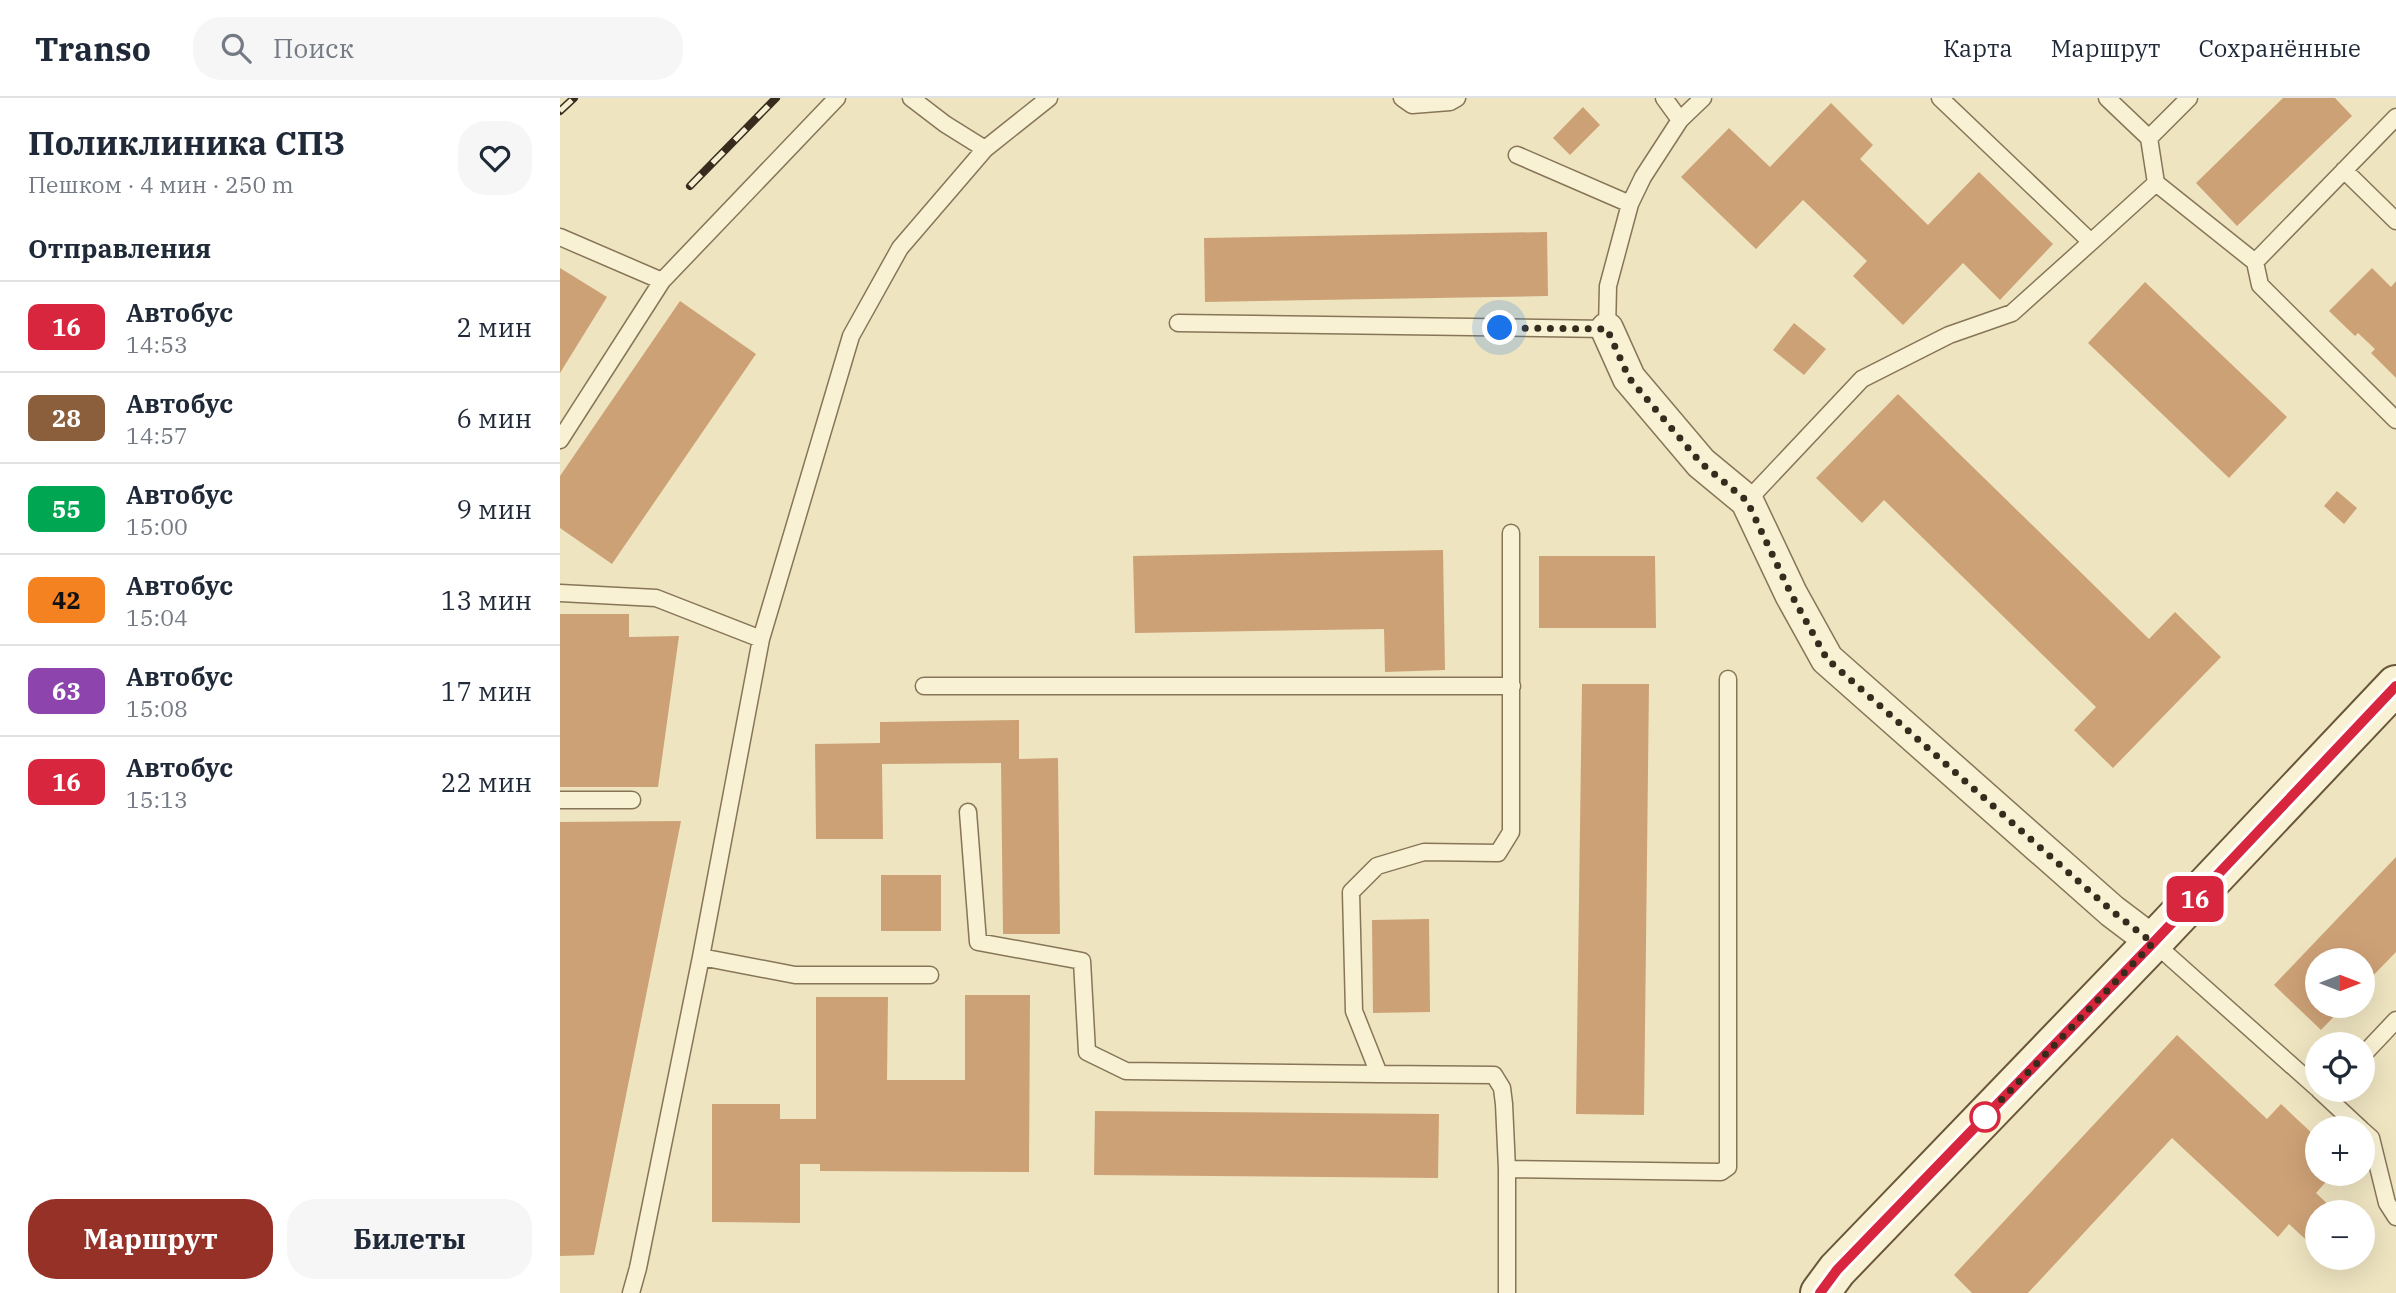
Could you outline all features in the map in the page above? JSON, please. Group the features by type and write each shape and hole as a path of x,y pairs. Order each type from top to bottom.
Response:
{"main road":[{"path":"1820,1293 1837,1270 2153,943 2396,685"}],"street":[{"path":"1607,329 1629,378 1701,463 1747,501 1791,594 1827,659 2112,911 2153,943"}],"lane":[{"path":"560,440 662,281 837,98"},
{"path":"911,98 945,124 985,149"},
{"path":"631,1293 701,957 761,639 850,336 900,248 985,149 1049,98"},
{"path":"1402,98 1412,105 1450,103 1457,98"},
{"path":"1664,98 1680,120"},
{"path":"1178,323 1607,329 1608,286 1630,204 1643,177 1680,120 1703,98"},
{"path":"1940,98 2091,242"},
{"path":"2106,98 2149,138 2156,183 2255,262 2260,285 2396,420"},
{"path":"2149,138 2189,98"},
{"path":"2255,262 2396,117"},
{"path":"1517,155 1630,204"},
{"path":"2344,170 2396,221"},
{"path":"1747,501 1862,379 1950,335 2012,313 2156,183"},
{"path":"560,237 662,281"},
{"path":"1379,1074 1354,1010 1351,892 1377,866 1424,852 1498,853 1511,832 1511,533"},
{"path":"560,593 656,598 761,639"},
{"path":"1507,1169 1721,1172 1728,1167 1728,678"},
{"path":"924,687 1513,686"},
{"path":"560,800 632,800"},
{"path":"968,812 978,942 1082,961 1087,1052 1126,1071 1494,1075 1502,1088 1507,1169 1507,1293"},
{"path":"2153,943 2305,1075"},
{"path":"701,957 795,975 930,975"},
{"path":"2375,1042 2396,1020"},
{"path":"2334,1102 2349,1116"},
{"path":"2375,1155 2386,1203 2396,1217"}],"building":[{"path":"2283,98 2335,98 2352,116 2237,226 2196,183"},
{"path":"1831,103 1873,145 1860,159 1928,225 1979,172 2053,244 2000,300 1963,263 1903,325 1853,276 1867,261 1803,200 1756,249 1681,177 1729,128 1770,167"},
{"path":"1583,107 1600,125 1570,155 1553,138"},
{"path":"1547,232 1548,296 1205,302 1204,238"},
{"path":"560,268 607,297 560,373"},
{"path":"2372,268 2391,287 2396,281 2396,378 2371,353 2375,349 2358,333 2355,336 2329,311"},
{"path":"2145,282 2287,417 2229,478 2088,343"},
{"path":"680,301 756,354 612,564 560,528 560,476"},
{"path":"1794,323 1826,349 1804,375 1773,350"},
{"path":"1898,394 2149,639 2175,612 2221,657 2113,768 2074,730 2096,707 1884,500 1862,523 1816,478"},
{"path":"2337,491 2357,508 2344,524 2324,506"},
{"path":"1443,550 1445,670 1385,672 1384,629 1135,633 1133,556"},
{"path":"1539,556 1655,556 1656,628 1539,628"},
{"path":"560,614 629,614 629,637 679,636 658,787 560,787"},
{"path":"1582,684 1649,684 1644,1115 1576,1114"},
{"path":"1019,720 1019,759 1058,758 1060,934 1003,934 1001,763 882,764 883,839 816,839 815,744 880,743 880,722"},
{"path":"681,821 594,1255 560,1256 560,822"},
{"path":"2396,857 2396,952 2375,974 2375,948 2309,948"},
{"path":"881,875 941,875 941,931 881,931"},
{"path":"1429,919 1430,1012 1373,1013 1372,920"},
{"path":"2305,952 2305,1015 2274,985"},
{"path":"965,995 1030,995 1029,1172 820,1171 820,1164 800,1164 800,1223 712,1222 712,1104 780,1104 780,1119 816,1119 816,997 888,997 887,1080 965,1080"},
{"path":"2308,1018 2332,1018 2321,1030"},
{"path":"2177,1035 2267,1119 2281,1104 2305,1127 2305,1186 2322,1186 2316,1193 2323,1200 2305,1200 2305,1239 2289,1224 2278,1237 2172,1138 2028,1293 1972,1293 1954,1275"},
{"path":"1095,1111 1439,1114 1438,1178 1094,1175"}],"railway":[{"path":"560,111 574,98"},
{"path":"690,186 776,98"}],"bus line":[{"name":"16","path":"1820,1293 1837,1270 2153,943 2396,686"}],"route":[{"path":"1500,328 1607,329 1629,378 1701,463 1747,501 1791,594 1827,659 2112,911 2153,943 1981,1121 1985,1117"}]}
